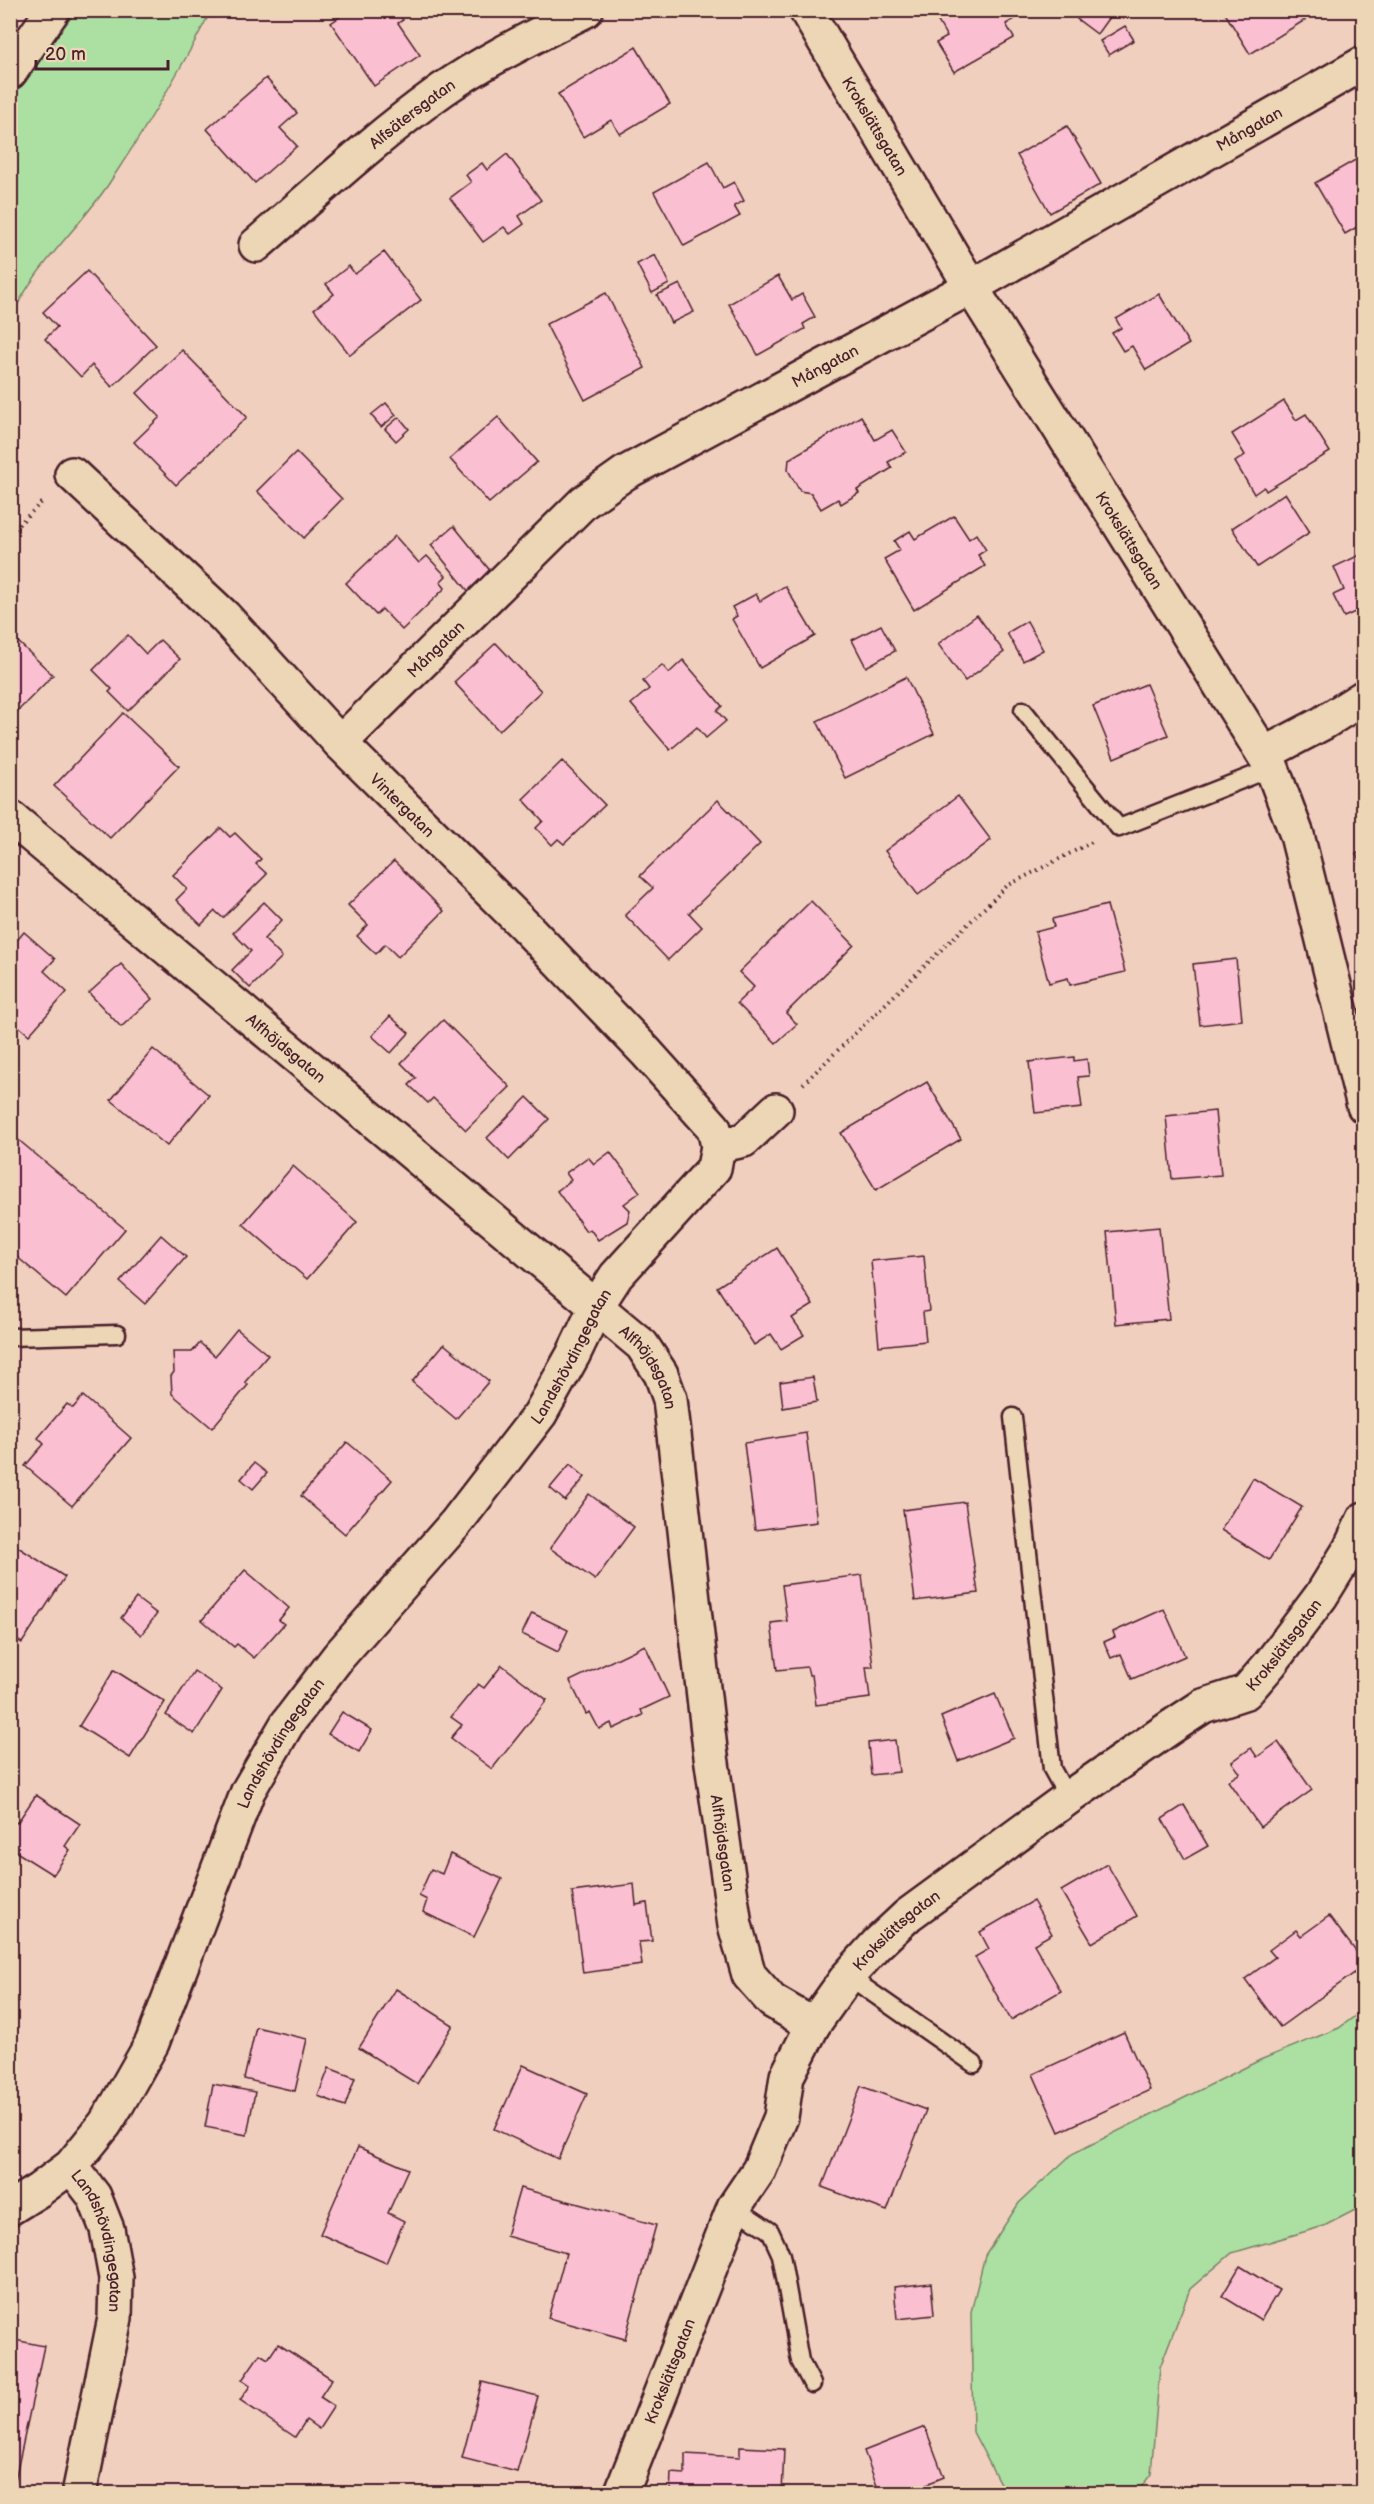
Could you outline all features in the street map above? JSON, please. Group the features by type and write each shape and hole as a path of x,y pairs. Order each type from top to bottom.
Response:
{"street":[{"path":"10,72 53,10"},
{"name":"Alfsätersgatan","path":"256,245 368,147 443,89 500,54 586,10"},
{"name":"Krokslättsgatan","path":"806,10 971,287 1268,761 1297,835 1364,1106"},
{"name":"Mångatan","path":"340,742 584,502 625,472 971,287 1364,63"},
{"name":"Vintergatan","path":"72,474 224,616 340,742 525,926 646,1052 714,1128 718,1146"},
{"path":"1268,761 1364,697"},
{"name":"Alfhöjdsgatan","path":"10,817 642,1344 661,1374 670,1399 720,1827 735,1925 749,1975 772,2001 813,2025"},
{"path":"718,1146 744,1140 776,1110"},
{"name":"Landshövdingegatan","path":"79,2493 115,2318 116,2278 107,2229 94,2196 70,2166 105,2124 152,2043 248,1791 287,1724 338,1657 455,1524 540,1414 573,1355 596,1307 616,1276 714,1168 718,1146"},
{"name":"Krokslättsgatan","path":"621,2493 734,2207 759,2170 781,2117 787,2076 813,2025 848,1976 908,1915 1068,1798 1203,1706 1246,1692 1321,1596 1350,1549 1364,1519"},
{"path":"10,2208 39,2190 70,2166"}],"lane":[{"path":"1023,710 1119,828 1268,761"},
{"path":"10,1337 117,1334"},
{"path":"1013,1417 1052,1769 1068,1798"},
{"path":"848,1976 974,2064"},
{"path":"734,2207 770,2231 781,2255 800,2361 812,2384"}],"path":[{"path":"776,1110 1007,886 1119,828"}],"green space":[{"path":"76,11 211,11 162,99 122,164 96,202 43,266 20,300 11,319 10,97"},
{"path":"1363,2010 1363,2206 1324,2226 1232,2253 1190,2289 1160,2367 1151,2474 1137,2493 1005,2493 973,2432 971,2312 985,2255 1019,2203 1072,2154 1260,2060 1339,2028"}],"building":[{"path":"350,10 397,10 403,20 398,23 420,55 374,86 331,23"},
{"path":"1023,10 1025,13 1006,24 1014,38 954,72 936,43 947,37 932,11"},
{"path":"1083,10 1109,10 1112,13 1097,34 1077,19"},
{"path":"1223,10 1298,10 1305,20 1250,54"},
{"path":"1125,26 1134,40 1109,55 1100,41"},
{"path":"636,47 670,104 620,134 611,120 583,137 558,94"},
{"path":"266,78 297,113 280,128 297,146 255,183 207,129"},
{"path":"1067,126 1101,184 1050,213 1017,155"},
{"path":"507,154 541,200 519,216 524,224 510,234 504,227 483,242 450,198 471,182 466,175 482,163 487,170"},
{"path":"1364,155 1364,223 1345,234 1315,183"},
{"path":"709,162 723,188 734,182 744,201 734,206 740,216 684,246 654,192"},
{"path":"384,252 421,300 350,355 314,309 334,294 326,284 349,266 355,274"},
{"path":"655,255 669,284 652,293 637,264"},
{"path":"87,271 156,345 112,387 92,365 81,377 45,339 57,327 43,312"},
{"path":"778,276 792,300 802,294 815,317 803,324 805,329 758,355 729,304"},
{"path":"680,284 694,312 671,323 657,295"},
{"path":"606,293 645,368 585,400 546,324"},
{"path":"1159,294 1189,344 1146,370 1132,346 1123,351 1112,333 1121,328 1116,319"},
{"path":"182,350 247,417 176,485 134,442 160,417 137,393"},
{"path":"1284,401 1296,420 1306,414 1330,452 1266,491 1264,487 1254,494 1235,462 1245,455 1232,434"},
{"path":"386,403 396,415 381,427 371,415"},
{"path":"861,416 875,440 892,430 906,452 888,462 892,468 857,490 859,493 841,504 838,499 821,509 811,493 800,491 788,470 789,459"},
{"path":"399,417 409,429 396,441 385,429"},
{"path":"498,417 537,462 489,503 450,459"},
{"path":"296,452 342,499 304,538 257,491"},
{"path":"1285,493 1310,532 1257,567 1232,528"},
{"path":"954,516 969,539 976,534 986,550 978,555 985,566 914,610 884,559 900,550 894,541 910,531 915,539"},
{"path":"454,526 492,573 469,592 431,545"},
{"path":"395,536 419,563 427,556 446,576 440,582 445,588 402,630 382,609 376,615 346,583"},
{"path":"1364,553 1364,631 1355,612 1344,617 1333,595 1344,590 1334,567"},
{"path":"785,586 815,636 760,668 732,619 737,616 732,607 756,594 760,601"},
{"path":"977,615 1004,652 965,681 938,644"},
{"path":"1027,621 1043,650 1023,661 1007,633"},
{"path":"881,625 895,651 866,667 852,640"},
{"path":"128,635 146,654 160,640 180,659 128,711 109,692 112,689 93,670"},
{"path":"15,639 53,675 10,719 10,644"},
{"path":"496,643 541,691 499,731 454,682"},
{"path":"683,660 722,706 717,711 726,721 706,738 697,727 670,750 631,704 649,689 643,681 662,665 669,673"},
{"path":"906,677 934,734 845,778 817,721"},
{"path":"1146,684 1168,735 1114,758 1093,706"},
{"path":"123,713 179,766 110,838 54,786"},
{"path":"562,761 605,805 564,844 558,839 552,845 536,828 543,821 523,799"},
{"path":"958,796 991,840 918,895 885,851"},
{"path":"718,800 760,844 689,913 702,927 668,960 625,915 653,888 640,876"},
{"path":"221,828 230,837 235,833 261,859 256,864 267,874 223,918 215,911 201,925 176,900 187,889 173,875"},
{"path":"1364,850 1364,869 1356,854"},
{"path":"394,861 444,911 398,957 385,944 376,954 357,936 368,925 348,905"},
{"path":"811,901 854,945 786,1013 797,1024 776,1043 737,1003 754,987 739,972"},
{"path":"264,902 282,920 264,939 282,957 250,988 232,970 251,951 233,933"},
{"path":"1107,905 1125,972 1070,985 1068,978 1049,983 1035,932 1054,927 1052,919"},
{"path":"24,932 55,959 44,971 67,992 29,1035 10,1019 10,943 13,945"},
{"path":"1236,959 1242,1020 1200,1025 1193,964"},
{"path":"121,964 152,999 121,1027 89,993"},
{"path":"390,1016 409,1033 391,1053 372,1036"},
{"path":"443,1020 510,1087 466,1130 433,1098 428,1103 409,1085 416,1078 401,1063"},
{"path":"153,1049 209,1095 167,1146 111,1100"},
{"path":"1074,1057 1074,1061 1087,1059 1089,1076 1078,1077 1082,1108 1035,1113 1029,1062"},
{"path":"927,1082 961,1139 876,1190 841,1133"},
{"path":"527,1097 549,1119 509,1160 487,1138"},
{"path":"1215,1111 1221,1175 1172,1179 1166,1116"},
{"path":"15,1137 125,1229 66,1298 10,1251 10,1142"},
{"path":"610,1152 640,1192 624,1204 630,1210 627,1222 598,1240 590,1229 586,1231 557,1191 571,1180 566,1173 588,1157 594,1164"},
{"path":"293,1166 357,1222 307,1279 243,1224"},
{"path":"1159,1227 1169,1319 1116,1324 1107,1232"},
{"path":"161,1235 186,1257 145,1304 120,1282"},
{"path":"777,1248 813,1305 792,1318 804,1335 781,1349 771,1334 754,1345 717,1287"},
{"path":"924,1256 929,1311 923,1312 926,1341 879,1346 871,1261"},
{"path":"237,1329 268,1355 245,1382 248,1385 212,1428 172,1394 173,1352 192,1352 200,1343 215,1356"},
{"path":"444,1344 489,1381 456,1419 412,1382"},
{"path":"813,1377 817,1402 783,1408 780,1382"},
{"path":"83,1396 131,1438 72,1506 25,1466 44,1444 38,1438 67,1404 73,1408"},
{"path":"806,1433 817,1522 755,1530 744,1443"},
{"path":"347,1442 392,1480 345,1534 301,1496"},
{"path":"254,1463 267,1473 253,1489 241,1479"},
{"path":"570,1464 585,1477 565,1501 550,1488"},
{"path":"1253,1478 1302,1507 1269,1560 1221,1530"},
{"path":"589,1494 634,1527 595,1580 550,1548"},
{"path":"965,1502 978,1593 915,1601 903,1510"},
{"path":"10,1542 65,1577 22,1643 10,1636"},
{"path":"245,1570 289,1608 279,1620 284,1624 254,1658 237,1644 234,1647 202,1620"},
{"path":"862,1575 873,1667 866,1667 870,1698 816,1705 812,1675 809,1675 807,1667 777,1670 771,1623 787,1621 782,1585"},
{"path":"136,1598 157,1614 141,1635 121,1618"},
{"path":"1164,1609 1185,1656 1132,1679 1121,1654 1111,1658 1104,1642 1115,1637 1113,1632"},
{"path":"532,1613 568,1630 558,1652 522,1634"},
{"path":"645,1645 669,1697 641,1710 643,1715 613,1729 611,1723 599,1729 590,1712 586,1714 570,1681"},
{"path":"502,1665 547,1700 492,1769 451,1738 462,1725 451,1717 478,1684 484,1688"},
{"path":"114,1670 165,1702 130,1758 79,1726"},
{"path":"194,1671 222,1690 194,1734 166,1715"},
{"path":"995,1694 1014,1738 958,1761 941,1717"},
{"path":"342,1712 372,1730 359,1752 328,1734"},
{"path":"895,1740 899,1772 871,1775 868,1743"},
{"path":"1278,1742 1312,1790 1260,1827 1228,1781 1240,1773 1232,1762 1251,1748 1257,1757"},
{"path":"36,1795 80,1824 65,1846 70,1850 53,1875 10,1848 10,1819 17,1823"},
{"path":"1184,1805 1208,1846 1185,1859 1162,1819"},
{"path":"450,1854 502,1879 474,1937 423,1912 427,1900 419,1896 431,1869 442,1874"},
{"path":"1107,1864 1137,1916 1092,1943 1061,1891"},
{"path":"634,1884 636,1905 647,1903 652,1941 639,1942 642,1965 583,1973 572,1892"},
{"path":"1033,1901 1052,1934 1034,1944 1061,1991 1011,2020 975,1957 989,1949 980,1932"},
{"path":"1329,1916 1364,1962 1364,1966 1280,2027 1245,1979 1275,1957 1269,1950 1296,1930 1301,1936"},
{"path":"10,1936 16,1939 10,1949"},
{"path":"396,1989 453,2025 417,2084 359,2048"},
{"path":"256,2027 307,2039 295,2091 244,2079"},
{"path":"1124,2032 1150,2090 1059,2132 1033,2074"},
{"path":"523,2065 587,2094 558,2159 494,2129"},
{"path":"329,2068 355,2078 345,2106 318,2096"},
{"path":"213,2084 255,2092 247,2135 205,2127"},
{"path":"861,2086 926,2110 887,2211 822,2187"},
{"path":"358,2147 408,2169 388,2213 404,2221 386,2263 320,2234"},
{"path":"520,2188 656,2225 625,2339 548,2318 566,2253 506,2236"},
{"path":"1240,2266 1279,2290 1261,2320 1222,2296"},
{"path":"931,2283 934,2315 897,2319 894,2287"},
{"path":"10,2339 44,2346 12,2494 10,2494"},
{"path":"278,2344 332,2379 320,2397 334,2406 319,2429 306,2420 295,2437 240,2400 250,2386 242,2380 260,2354 268,2359"},
{"path":"482,2382 538,2396 517,2472 462,2458"},
{"path":"925,2427 944,2477 902,2494 880,2494 864,2451"},
{"path":"740,2447 784,2449 782,2494 670,2494 671,2473 685,2474 685,2454 740,2457"},
{"path":"247,2487 276,2494 246,2494"}]}
